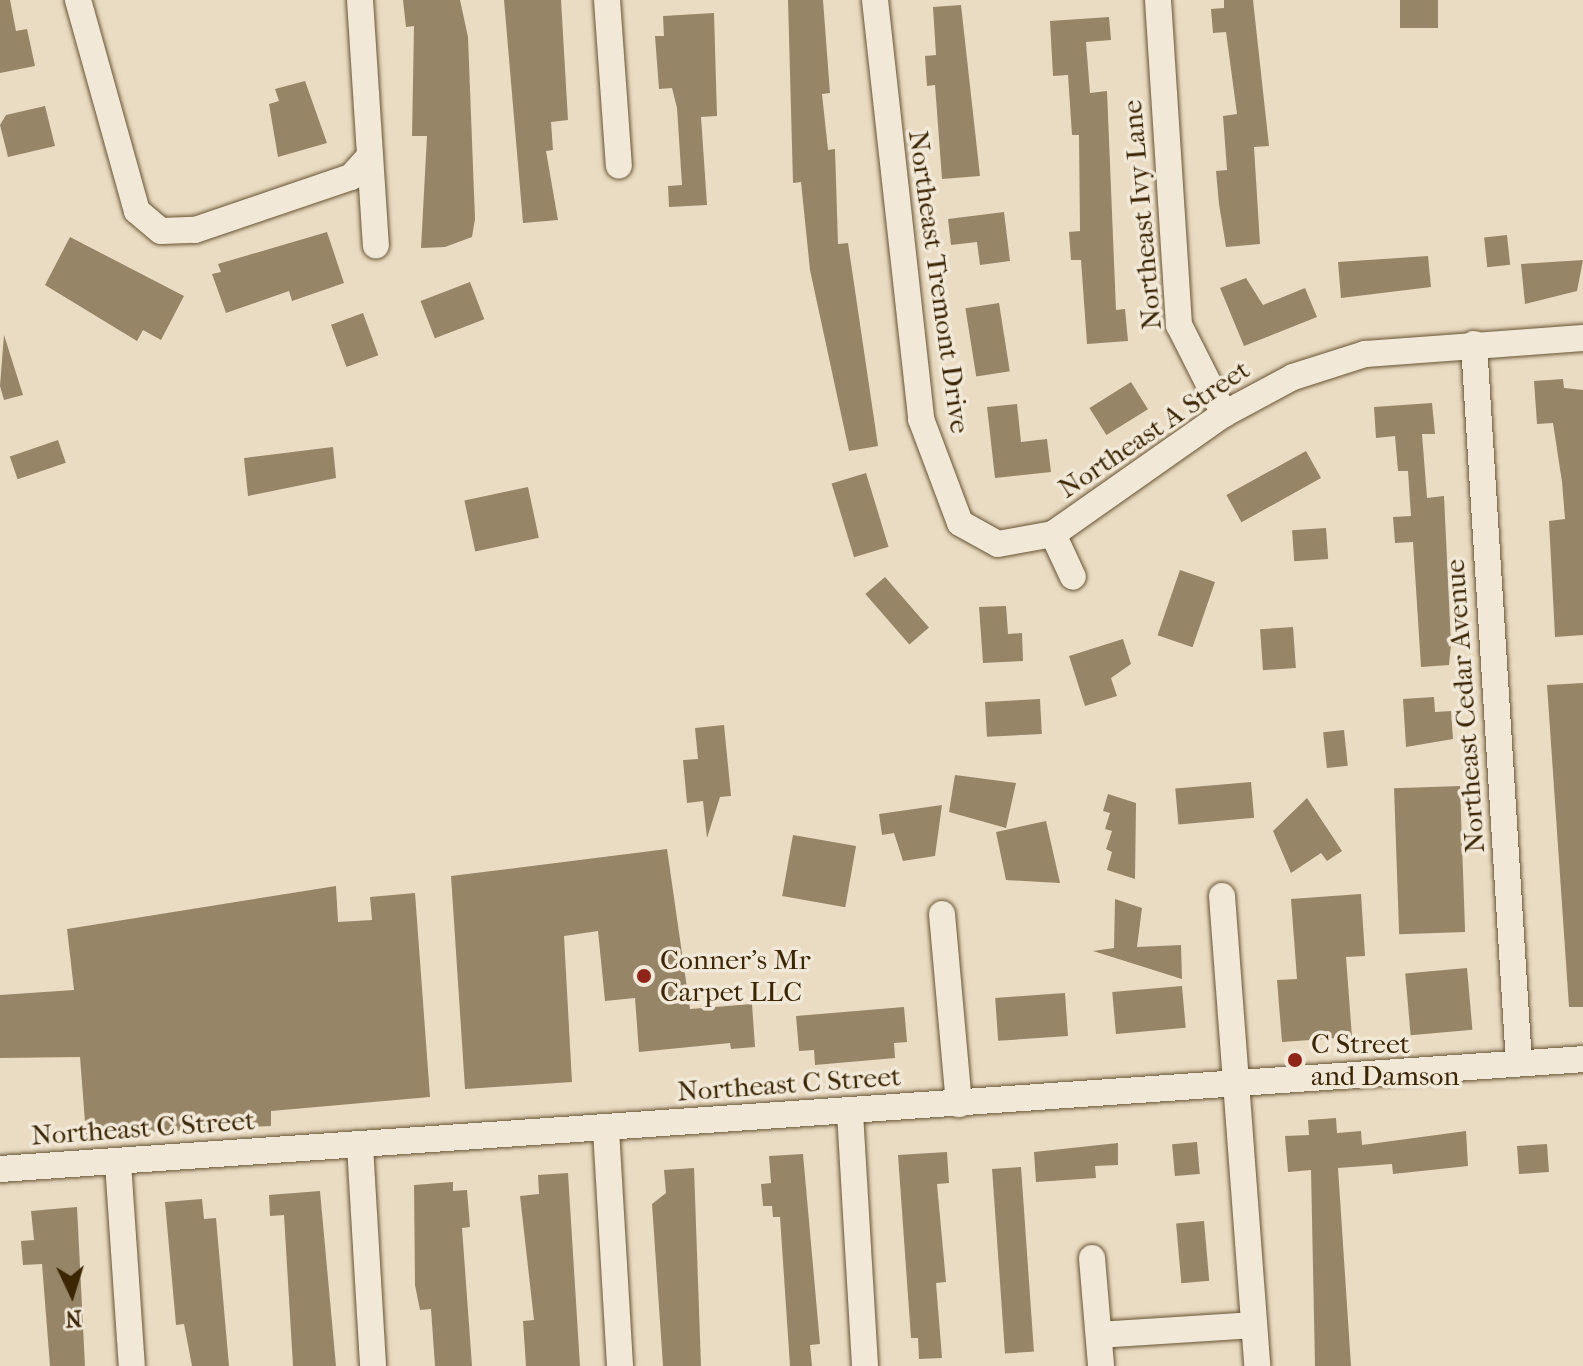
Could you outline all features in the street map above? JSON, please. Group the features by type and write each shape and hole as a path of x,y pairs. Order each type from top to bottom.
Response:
{"street":[{"path":"78,0 137,211 161,231 195,230 351,177 369,157"},
{"path":"360,0 376,245"},
{"path":"607,0 619,166"},
{"name":"Northeast Tremont Drive","path":"875,0 921,419 941,487 960,523 998,544"},
{"name":"Northeast Ivy Lane","path":"1158,0 1179,325 1224,414"},
{"name":"Northeast A Street","path":"998,544 1053,534 1224,414 1293,377 1365,354 1583,338"},
{"name":"Northeast Cedar Avenue","path":"1474,344 1519,1063"},
{"path":"1053,534 1073,577"},
{"path":"1222,896 1239,1085 1257,1366"},
{"path":"942,914 959,1104"},
{"name":"Northeast C Street","path":"0,1169 606,1130 1583,1059"},
{"path":"850,1113 865,1366"},
{"path":"606,1130 620,1366"},
{"path":"360,1146 373,1366"},
{"path":"118,1163 132,1366"},
{"path":"1092,1258 1101,1366"},
{"path":"1099,1335 1254,1325"}],"building":[{"path":"0,0 10,0 16,31 27,29 35,66 0,73"},
{"path":"403,0 460,0 468,37 475,219 472,237 445,247 421,248 427,136 412,136 414,26 406,27"},
{"path":"504,0 561,0 568,120 551,122 553,150 546,151 558,220 523,223"},
{"path":"788,0 823,0 830,93 822,94 828,150 835,149 838,244 848,243 878,446 849,451 810,270 801,182 793,183"},
{"path":"1224,0 1253,0 1269,146 1254,147 1260,244 1226,247 1216,171 1227,170 1223,116 1237,114 1226,32 1213,33 1211,9 1224,8"},
{"path":"1400,0 1438,0 1438,28 1400,28"},
{"path":"961,5 980,176 942,179 935,85 927,86 925,56 936,55 933,7"},
{"path":"714,13 717,116 701,117 707,205 669,207 668,186 682,185 677,108 672,88 659,89 655,36 664,36 663,16"},
{"path":"1109,17 1111,40 1086,42 1090,93 1107,91 1116,310 1125,309 1128,341 1087,344 1081,260 1071,260 1069,232 1080,231 1079,135 1072,135 1068,75 1053,76 1050,21"},
{"path":"305,81 327,143 278,157 269,104 279,101 275,89"},
{"path":"45,106 55,146 8,157 0,125 6,115"},
{"path":"1004,212 1010,261 980,265 977,242 951,245 948,219"},
{"path":"327,232 344,283 292,301 289,291 226,313 212,274 221,272 218,264"},
{"path":"1507,235 1510,265 1487,267 1484,237"},
{"path":"70,237 184,296 161,340 143,330 137,341 45,285"},
{"path":"1428,256 1431,287 1341,298 1338,262"},
{"path":"1583,260 1577,291 1525,304 1521,264"},
{"path":"1246,278 1263,305 1305,288 1317,317 1244,346 1220,288"},
{"path":"470,282 484,319 435,338 421,301"},
{"path":"999,303 1010,371 976,376 965,308"},
{"path":"363,313 378,355 346,367 331,325"},
{"path":"4,335 23,395 4,400 0,386"},
{"path":"1563,379 1564,388 1583,390 1583,635 1555,637 1549,521 1565,519 1562,482 1553,423 1537,424 1534,381"},
{"path":"1131,382 1148,409 1106,435 1089,408"},
{"path":"1432,403 1435,434 1422,434 1427,498 1444,496 1451,644 1449,665 1421,667 1413,542 1395,543 1393,517 1411,516 1408,471 1398,471 1395,436 1376,438 1374,407"},
{"path":"1017,404 1021,442 1047,439 1051,472 995,478 987,407"},
{"path":"58,440 66,463 18,479 10,457"},
{"path":"333,447 336,478 248,496 244,458"},
{"path":"1306,451 1321,478 1241,522 1226,495"},
{"path":"866,473 889,547 854,557 832,484"},
{"path":"528,487 539,538 475,551 464,501"},
{"path":"1326,528 1328,559 1294,561 1292,530"},
{"path":"1180,570 1215,582 1193,647 1158,635"},
{"path":"885,577 929,628 909,645 865,594"},
{"path":"1006,606 1008,634 1022,633 1023,661 983,663 979,607"},
{"path":"1293,627 1296,668 1263,670 1260,629"},
{"path":"1123,639 1131,664 1111,678 1117,696 1085,706 1069,656"},
{"path":"1583,683 1583,1007 1569,1007 1547,685"},
{"path":"1434,697 1435,712 1451,711 1453,739 1406,747 1403,699"},
{"path":"1040,699 1042,734 987,737 985,702"},
{"path":"724,725 731,796 720,797 707,838 703,801 687,803 683,760 698,759 695,728"},
{"path":"1344,730 1348,766 1327,768 1323,732"},
{"path":"955,775 1016,783 1006,828 949,812"},
{"path":"1251,782 1254,818 1178,824 1175,789"},
{"path":"1460,786 1465,932 1399,934 1394,788"},
{"path":"1108,794 1136,803 1135,879 1107,870 1112,852 1106,849 1112,831 1105,829 1110,813 1103,811"},
{"path":"1307,798 1342,851 1327,861 1321,853 1291,873 1273,831"},
{"path":"942,805 935,856 903,861 894,833 882,835 879,814"},
{"path":"1046,821 1060,883 1006,880 996,832"},
{"path":"793,835 856,846 845,907 782,896"},
{"path":"667,849 690,1009 752,1004 755,1047 731,1049 730,1043 639,1052 635,998 605,1001 598,931 564,936 572,1082 465,1089 451,876"},
{"path":"336,886 338,922 372,920 370,897 415,893 430,1097 271,1111 271,1126 86,1135 80,1057 0,1058 0,995 74,990 67,929"},
{"path":"1361,894 1365,956 1346,957 1352,1037 1282,1042 1277,980 1297,979 1291,899"},
{"path":"1115,899 1142,908 1137,947 1181,945 1182,979 1093,951 1114,948"},
{"path":"1467,968 1472,1030 1411,1035 1405,973"},
{"path":"1182,986 1186,1028 1116,1034 1112,992"},
{"path":"1065,993 1068,1036 998,1041 995,998"},
{"path":"904,1007 907,1042 894,1043 895,1058 815,1065 814,1050 799,1051 796,1016"},
{"path":"1336,1118 1337,1133 1361,1131 1362,1145 1466,1131 1468,1166 1393,1174 1392,1164 1338,1168 1351,1366 1315,1366 1311,1170 1288,1172 1285,1136 1309,1135 1308,1120"},
{"path":"1197,1142 1200,1174 1175,1176 1172,1144"},
{"path":"1118,1143 1118,1165 1095,1166 1096,1178 1036,1182 1034,1152"},
{"path":"1547,1144 1549,1172 1519,1174 1517,1146"},
{"path":"947,1152 949,1183 937,1184 946,1282 936,1283 942,1358 919,1359 918,1338 911,1338 898,1155"},
{"path":"803,1154 820,1344 810,1345 812,1366 790,1366 780,1217 773,1217 772,1206 763,1206 761,1184 771,1183 769,1156"},
{"path":"1021,1167 1034,1352 1005,1354 992,1169"},
{"path":"694,1168 701,1366 663,1366 652,1204 666,1193 664,1170"},
{"path":"568,1173 580,1366 526,1366 523,1321 534,1320 520,1196 539,1194 538,1175"},
{"path":"453,1182 453,1191 467,1190 470,1227 462,1228 472,1366 435,1366 431,1309 420,1310 415,1285 414,1185"},
{"path":"320,1191 336,1366 293,1366 284,1215 270,1216 269,1195"},
{"path":"202,1199 204,1219 216,1218 229,1366 192,1366 184,1324 176,1325 165,1202"},
{"path":"77,1207 85,1366 50,1366 42,1264 23,1265 21,1241 34,1240 31,1211"},
{"path":"1204,1221 1209,1281 1181,1283 1176,1223"}],"place":[{"name":"Conner's Mr Carpet LLC","path":"644,976"},
{"name":"C Street and Damson","path":"1295,1060"}]}
